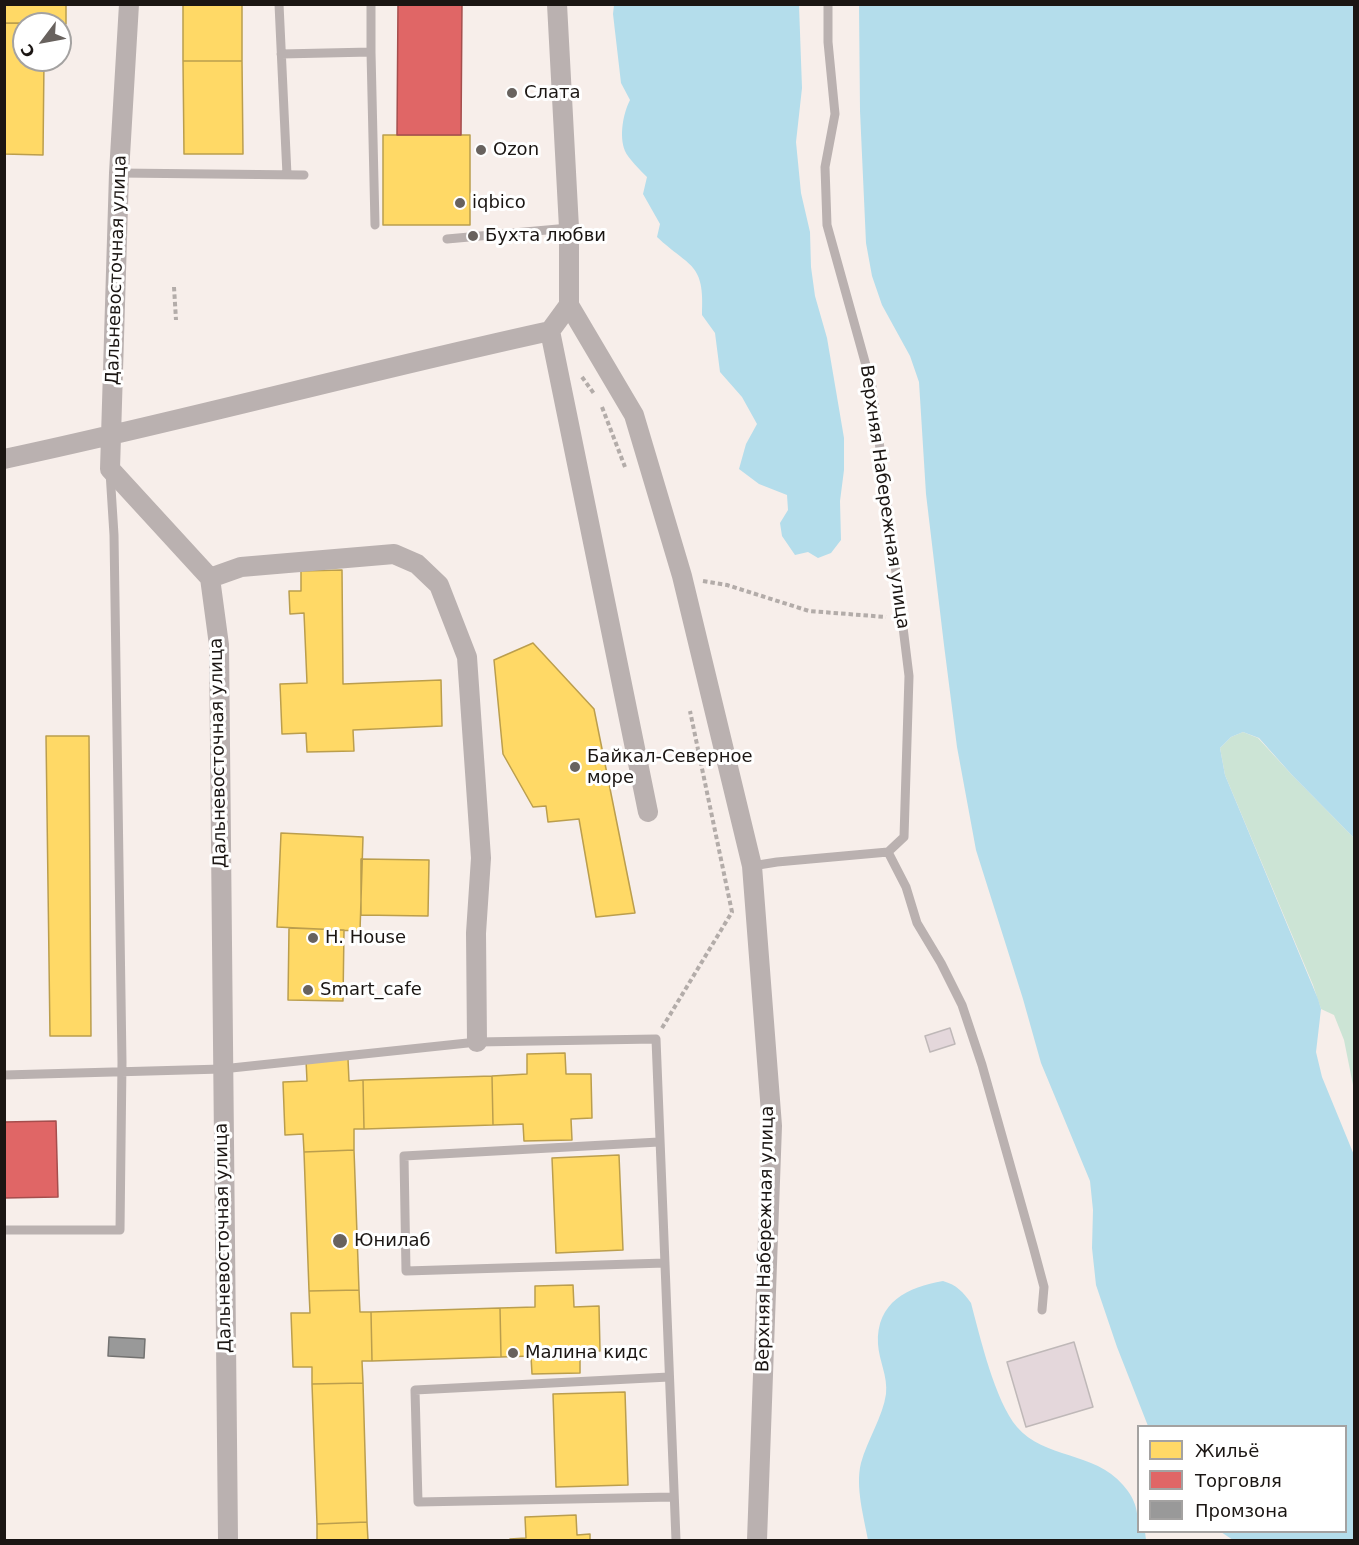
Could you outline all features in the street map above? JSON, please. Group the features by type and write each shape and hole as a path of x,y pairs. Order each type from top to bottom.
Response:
{"street":[{"name":"Дальневосточная улица","path":"110,469 119,173 129,4"},
{"path":"4,459 111,436 462,350 550,331 569,304 569,228 557,4"},
{"name":"Верхняя Набережная улица","path":"569,304 634,415 682,576 752,866 772,1126 758,1540"},
{"path":"550,331 648,812"},
{"path":"110,469 210,578 241,567 394,554 417,564 439,585 467,657 481,858 476,933 477,1042"},
{"name":"Дальневосточная улица","path":"210,578 219,645 228,1540"}],"lane":[{"path":"279,4 287,175"},
{"path":"370,4 375,225"},
{"name":"Верхняя Набережная улица","path":"828,4 828,42 835,114 825,167 828,225 872,387 909,676 904,837 888,852"},
{"path":"281,54 371,52"},
{"path":"119,173 304,175"},
{"path":"447,239 569,228"},
{"path":"4,1230 120,1230 122,1071 114,535 110,469"},
{"path":"752,866 888,852 906,887 917,922 962,1005 982,1065 1044,1287 1042,1310"},
{"path":"4,1076 222,1069 477,1042 656,1039 676,1540"},
{"path":"659,1142 404,1156 406,1271 664,1263"},
{"path":"669,1377 415,1390 418,1502 673,1497"}],"path":[{"path":"174,287 176,320"},
{"path":"582,376 601,403 629,478"},
{"path":"682,576 727,585 809,611 902,619"},
{"path":"656,1039 732,912 689,703"}],"green space":[{"path":"1243,732 1258,738 1354,838 1354,1090 1344,1040 1334,1015 1321,1009 1225,775 1220,748 1231,737"}],"water":[{"path":"614,5 799,5 802,88 796,142 801,193 810,232 815,296 827,338 844,438 844,470 840,501 841,540 831,553 818,558 808,552 795,555 782,536 780,523 788,510 787,495 759,484 739,469 746,444 757,424 742,397 720,372 715,333 702,315 701,285 698,275 687,261 657,237 660,224 643,194 647,177 625,151 622,139 623,125 630,100 621,83 613,14"},
{"path":"859,5 1354,5 1354,838 1259,738 1243,732 1231,737 1220,748 1225,775 1318,999 1321,1009 1316,1052 1322,1077 1354,1155 1354,1540 1233,1540 1222,1533 1347,1533 1347,1425 1148,1425 1117,1347 1096,1285 1092,1248 1093,1210 1090,1181 1041,1063 976,850 957,747 944,645 926,494 919,382 910,356 882,305 872,276 866,243 860,111"},
{"path":"943,1281 952,1285 959,1289 971,1303 995,1385 1009,1416 1017,1427 1041,1445 1084,1460 1111,1474 1131,1496 1137,1513 1137,1533 1145,1533 1146,1540 868,1540 861,1502 859,1472 886,1394 886,1381 878,1344 879,1329 888,1307 897,1299 918,1287"}],"building: Жильё":[{"path":"5,4 66,4 66,12 12,12 12,23 5,23"},
{"path":"183,4 242,4 242,61 183,61"},
{"path":"5,23 12,23 12,72 44,72 43,155 4,154"},
{"path":"183,61 242,61 243,154 184,154"},
{"path":"383,135 470,135 470,225 383,225"},
{"path":"342,570 343,684 441,680 442,726 353,730 354,751 307,752 306,733 282,734 280,684 307,683 304,613 290,614 289,591 301,591 301,571"},
{"path":"533,643 594,709 635,913 596,917 579,819 548,822 546,806 533,807 503,754 494,660"},
{"path":"46,736 89,736 91,1036 50,1036"},
{"path":"281,833 363,837 360,931 277,927"},
{"path":"361,859 429,860 428,916 361,915"},
{"path":"289,928 344,930 343,1001 288,1000"},
{"path":"565,1053 566,1074 591,1074 592,1118 571,1119 572,1140 524,1141 523,1124 493,1125 492,1076 527,1074 527,1054"},
{"path":"348,1059 349,1081 363,1080 364,1129 354,1129 354,1150 304,1152 303,1134 285,1135 283,1082 307,1081 306,1060"},
{"path":"492,1076 493,1125 364,1129 363,1080"},
{"path":"354,1150 359,1290 309,1291 304,1152"},
{"path":"619,1155 623,1250 556,1253 552,1158"},
{"path":"573,1285 574,1307 599,1306 600,1351 580,1351 580,1373 532,1374 531,1356 501,1357 500,1308 535,1307 535,1286"},
{"path":"359,1290 360,1312 371,1312 372,1361 362,1361 363,1383 312,1384 312,1367 293,1367 291,1313 310,1313 309,1291"},
{"path":"500,1308 501,1357 372,1361 371,1312"},
{"path":"363,1383 367,1522 317,1524 312,1384"},
{"path":"625,1392 628,1485 556,1487 553,1394"},
{"path":"576,1515 577,1535 590,1534 590,1540 510,1540 526,1538 525,1517"},
{"path":"367,1522 368,1540 317,1540 317,1524"}],"building: Торговля":[{"path":"398,4 462,4 461,135 397,135"},
{"path":"56,1121 58,1197 4,1198 4,1122"}],"building: Промзона":[{"path":"109,1337 145,1339 144,1358 108,1356"}],"building: Прочее":[{"path":"950,1028 955,1044 930,1052 925,1036"},
{"path":"1074,1342 1093,1407 1026,1427 1007,1362"}],"place":[{"name":"Слата","path":"512,93"},
{"name":"Ozon","path":"481,150"},
{"name":"iqbico","path":"460,203"},
{"name":"Бухта любви","path":"473,236"},
{"name":"Байкал-Северное море","path":"575,767"},
{"name":"H. House","path":"313,938"},
{"name":"Smart_cafe","path":"308,990"},
{"name":"Юнилаб","path":"340,1241"},
{"name":"Малина кидс","path":"513,1353"}]}
